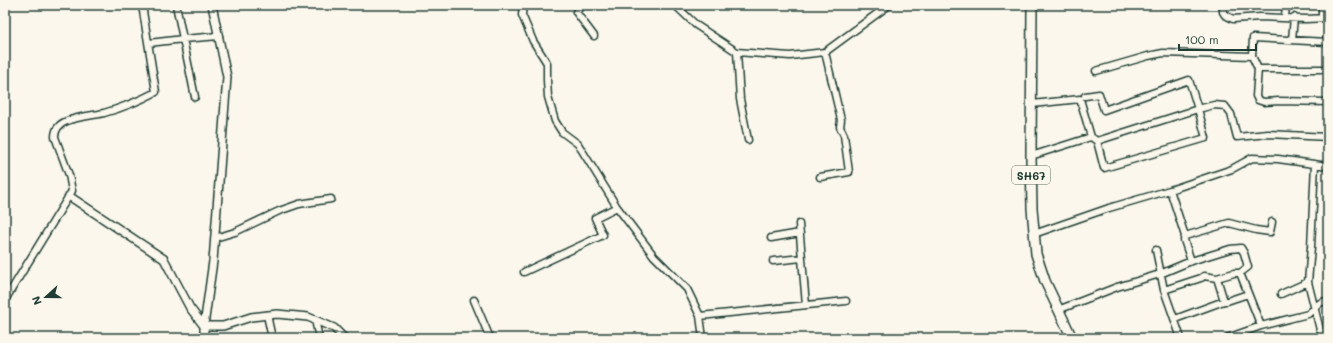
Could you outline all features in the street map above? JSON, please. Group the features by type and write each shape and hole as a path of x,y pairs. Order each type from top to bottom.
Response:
{"main road":[{"name":"SH67","path":"1032,5 1031,156 1032,208 1036,254 1045,281 1072,338"}],"street":[{"path":"5,300 72,191 69,175 54,137 57,127 66,121 82,116 103,113 136,102 156,92 142,5"},
{"path":"176,5 196,97"},
{"path":"204,338 204,326 213,262 227,77 212,5"},
{"path":"523,5 522,15 533,41 547,62 548,97 555,121 562,132 578,144 617,207 654,256 686,289 700,316 703,338"},
{"path":"582,5 576,12 594,36"},
{"path":"675,5 696,25 737,52 790,56 825,52 889,5"},
{"path":"1223,5 1223,12 1233,19 1260,17 1294,17 1306,19 1325,18 1322,5"},
{"path":"1285,17 1286,5"},
{"path":"1292,40 1294,17"},
{"path":"149,43 219,36"},
{"path":"1328,42 1253,38 1252,56 1258,69 1256,96 1258,100 1264,102 1328,102"},
{"path":"737,52 740,99 748,140"},
{"path":"820,177 850,172 844,135 840,127 841,120 825,52"},
{"path":"1096,71 1163,52 1252,56"},
{"path":"1258,69 1328,69"},
{"path":"1032,104 1080,99 1104,168 1206,138 1189,80 1104,110 1099,94 1085,96"},
{"path":"1031,156 1214,105 1225,106 1231,114 1237,137 1268,134 1328,137"},
{"path":"1034,234 1109,208 1170,190 1232,169 1252,158 1278,159 1328,166"},
{"path":"1315,164 1308,282 1314,309 1324,335"},
{"path":"1170,190 1185,236 1184,240 1191,261"},
{"path":"69,196 164,259 190,308 204,326"},
{"path":"215,238 235,232 279,211 299,204 331,199"},
{"path":"524,272 603,235 595,218 617,207"},
{"path":"1185,236 1228,223 1270,232 1272,222"},
{"path":"799,224 806,305"},
{"path":"771,238 800,233"},
{"path":"1058,310 1117,287 1160,274 1191,261 1230,248 1241,248 1244,253 1248,267 1240,273 1234,272 1217,278 1204,276 1164,290"},
{"path":"1156,250 1164,290 1175,319 1174,322 1181,338"},
{"path":"773,261 802,258"},
{"path":"1240,273 1261,326"},
{"path":"1217,278 1224,301"},
{"path":"1281,294 1308,282"},
{"path":"1175,319 1248,294"},
{"path":"474,300 490,338"},
{"path":"1227,338 1261,326 1308,314 1320,303 1328,300"},
{"path":"700,316 846,301"},
{"path":"204,326 223,326 251,317 277,314 308,317 334,328 344,338"},
{"path":"267,315 272,338"},
{"path":"315,320 319,338"}]}
